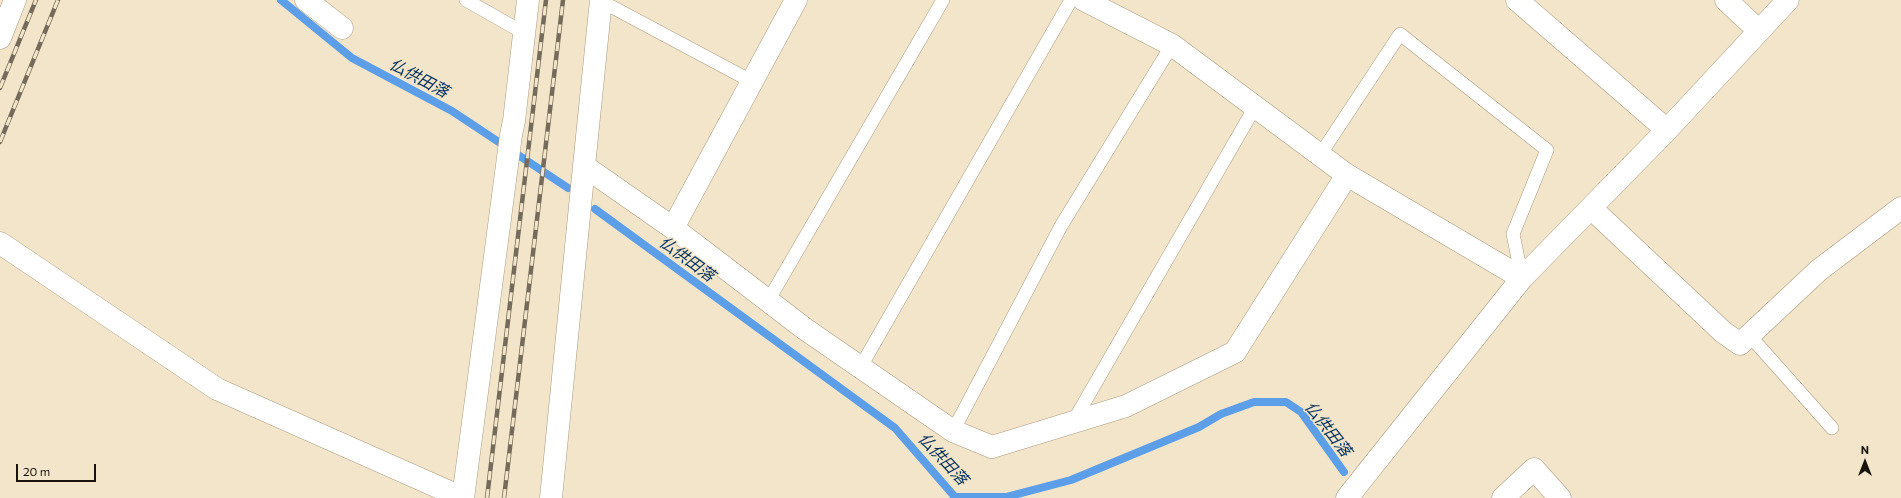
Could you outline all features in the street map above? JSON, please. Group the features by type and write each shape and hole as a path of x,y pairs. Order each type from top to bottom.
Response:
{"street":[{"path":"0,38 15,0"},
{"path":"306,0 342,28"},
{"path":"0,243 217,389 463,498 511,134 514,121 528,0"},
{"path":"550,498 601,0"},
{"path":"673,228 796,0"},
{"path":"1084,0 1172,45 1348,175 1522,278"},
{"path":"1518,0 1666,130"},
{"path":"1726,0 1759,31"},
{"path":"1347,498 1522,278 1666,130 1788,0"},
{"path":"584,166 673,228 805,330 860,368 952,431 992,447 1126,406 1235,352 1348,175"},
{"path":"1591,208 1723,332 1740,344 1819,270 1901,208"},
{"path":"1503,498 1534,469 1560,498"}],"lane":[{"path":"466,0 524,33"},
{"path":"601,0 751,81"},
{"path":"768,301 943,0"},
{"path":"860,368 1071,0"},
{"path":"1320,155 1400,34 1547,150 1513,234 1522,278"},
{"path":"952,431 1061,226 1172,45"},
{"path":"1073,422 1255,107"},
{"path":"1750,336 1832,428"}],"waterway":[{"name":"仏供田落","path":"281,0 352,58 452,111 568,188"},
{"name":"仏供田落","path":"595,209 895,428 955,497 1006,497 1071,480 1199,427 1221,414 1254,402 1286,402 1301,412 1344,472"}],"railway":[{"path":"0,88 36,0"},
{"path":"0,142 58,0"},
{"path":"487,498 546,0"},
{"path":"504,498 563,0"}]}
